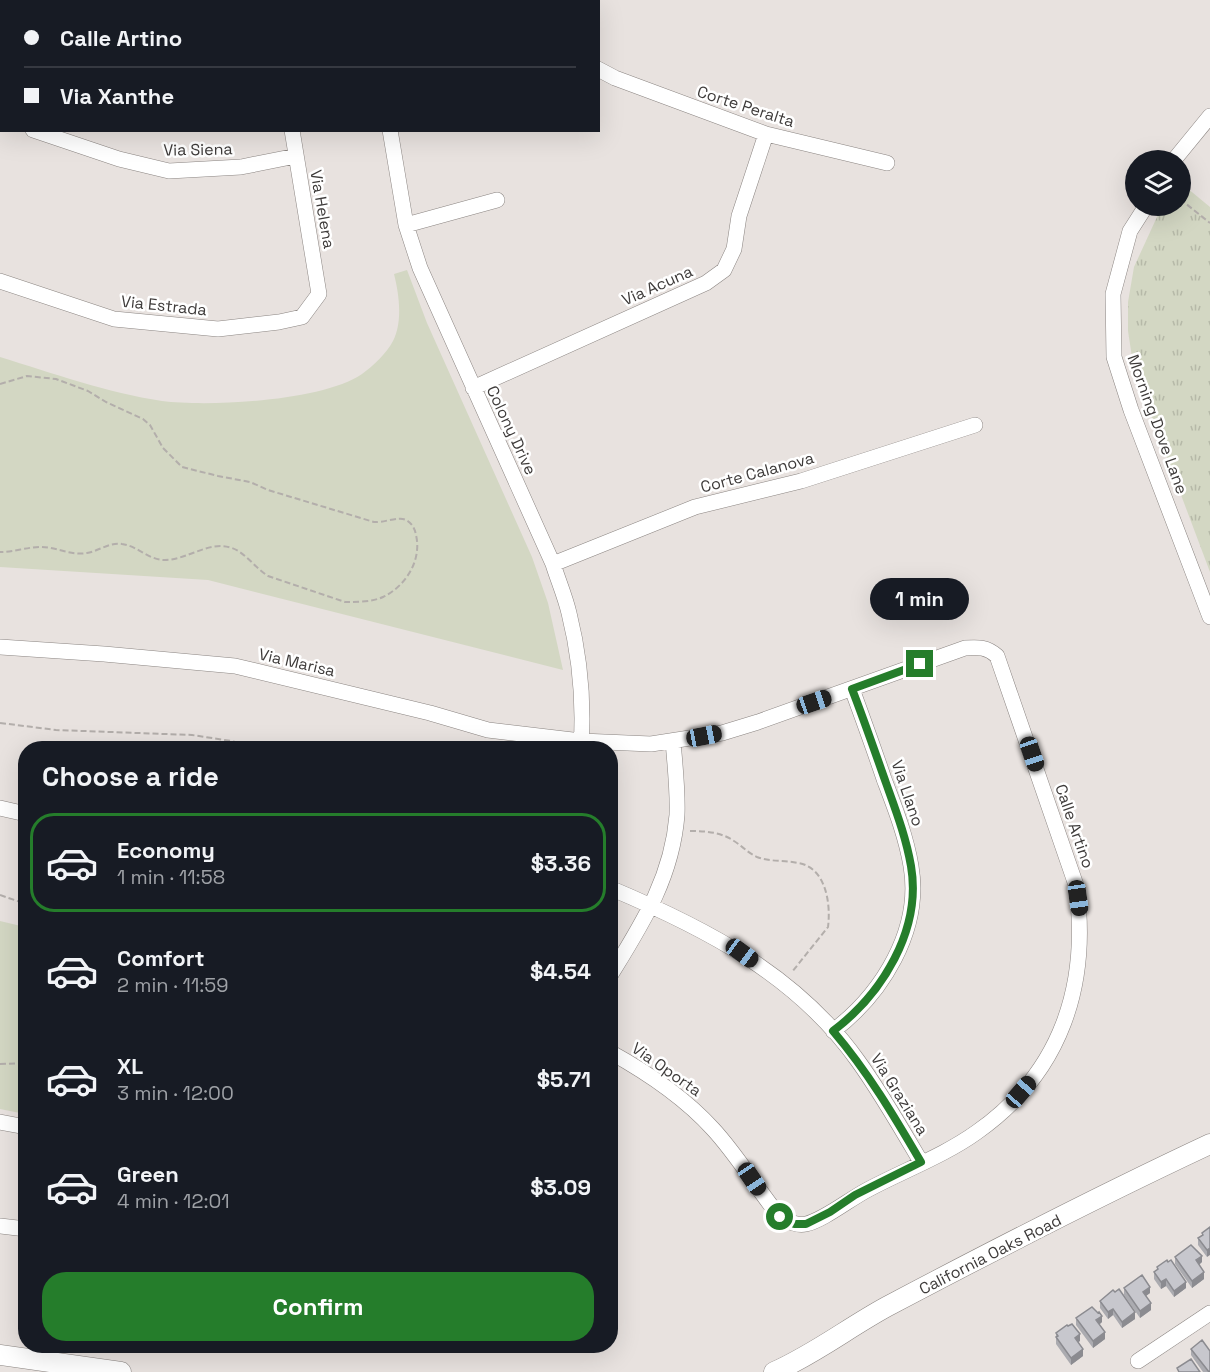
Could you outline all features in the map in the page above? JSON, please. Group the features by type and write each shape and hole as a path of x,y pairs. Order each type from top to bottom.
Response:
{"main road":[{"name":"California Oaks Road","path":"774,1372 817,1351 882,1310 944,1277 1210,1144"},
{"path":"0,1355 121,1372"}],"street":[{"name":"Corte Peralta","path":"600,70 615,78 766,134 887,163"},
{"path":"1182,150 1210,116"},
{"name":"Via Siena","path":"39,132 118,159 169,171 241,167 296,156"},
{"name":"Via Helena","path":"292,132 320,294"},
{"name":"Colony Drive","path":"390,132 406,225 420,268 553,564 569,612 578,661 582,711 581,741"},
{"name":"Via Acuna","path":"472,388 706,283 724,270 734,249 739,216 766,134"},
{"path":"406,225 497,200"},
{"name":"Morning Dove Lane","path":"1140,216 1130,231 1113,294 1114,357 1131,410 1210,617"},
{"name":"Via Estrada","path":"0,281 114,319 218,329 302,317 320,294"},
{"name":"Corte Calanova","path":"553,564 695,507 801,481 975,425"},
{"name":"Via Marisa","path":"0,647 235,666 430,713 488,730 556,741"},
{"name":"Via Marisa","path":"618,744 651,744 722,733 759,722 965,648 980,647 990,650 997,656"},
{"name":"Calle Artino","path":"794,1224 806,1224 830,1212 855,1195 976,1132 1007,1108 1035,1076 1056,1041 1069,1010 1077,981 1080,950 1080,912 1076,885 997,656"},
{"name":"Via Llano","path":"833,1031 845,1022 881,983 897,954 908,921 913,896 912,868 905,836 852,689"},
{"path":"618,963 652,906 668,864 675,830 677,786 672,741"},
{"path":"0,808 18,812"},
{"name":"Via Graziana","path":"618,891 696,926 742,953 784,983 833,1031 857,1059 890,1108 921,1162"},
{"name":"Via Oporta","path":"618,1057 655,1078 687,1103 714,1130 780,1217 794,1224"},
{"path":"0,1122 18,1125"},
{"path":"0,1226 18,1228"},
{"path":"1138,1361 1210,1313"}],"path":[{"path":"1191,208 1210,223"},
{"path":"0,384 19,377 39,376 56,379 88,391 148,423 163,448 182,466 250,482 268,490 374,522 389,522 402,518 408,521 414,529 418,552 409,575 389,592 375,599 345,602 268,576 241,552 228,547 195,551 171,560 149,557 130,546 118,543 84,554 39,547 16,552 0,552"},
{"path":"0,723 56,730 192,735 231,741"},
{"path":"675,830 711,832 724,836 755,856 768,861 801,863 814,871 827,895 830,918 828,927 784,983"},
{"path":"0,895 18,901"},
{"path":"0,1064 18,1064"}],"green space":[{"path":"1191,191 1210,207 1210,572 1134,370 1128,331 1128,302 1134,267 1157,216 1191,216"},
{"path":"407,270 427,323 532,557 548,603 563,670 208,580 0,567 0,357 101,388 162,401 236,402 294,396 344,383 362,374 387,350 396,333 399,316 399,299 394,274"},
{"path":"0,921 18,925 18,1113 0,1109"}],"building":[{"path":"1210,1227 1210,1248 1207,1250 1198,1238"},
{"path":"1191,1245 1202,1256 1196,1260 1204,1272 1192,1281 1175,1257"},
{"path":"1167,1260 1168,1262 1171,1260 1186,1282 1174,1291 1166,1279 1161,1282 1154,1272"},
{"path":"1142,1275 1150,1287 1143,1292 1151,1303 1140,1311 1124,1288"},
{"path":"1119,1289 1135,1312 1122,1322 1113,1309 1108,1312 1100,1301 1113,1290 1115,1292"},
{"path":"1092,1307 1102,1316 1096,1320 1105,1332 1093,1341 1076,1318"},
{"path":"1072,1324 1080,1334 1075,1338 1083,1349 1071,1358 1056,1337 1058,1336 1056,1333"},
{"path":"1202,1340 1210,1351 1209,1372 1191,1349"},
{"path":"1191,1359 1200,1372 1179,1372 1177,1368"}],"route":[{"path":"780,1217 794,1224 806,1224 830,1212 855,1195 921,1162 890,1108 857,1059 833,1031 845,1022 881,983 897,954 908,921 913,896 912,868 905,836 852,689 920,664"}]}
